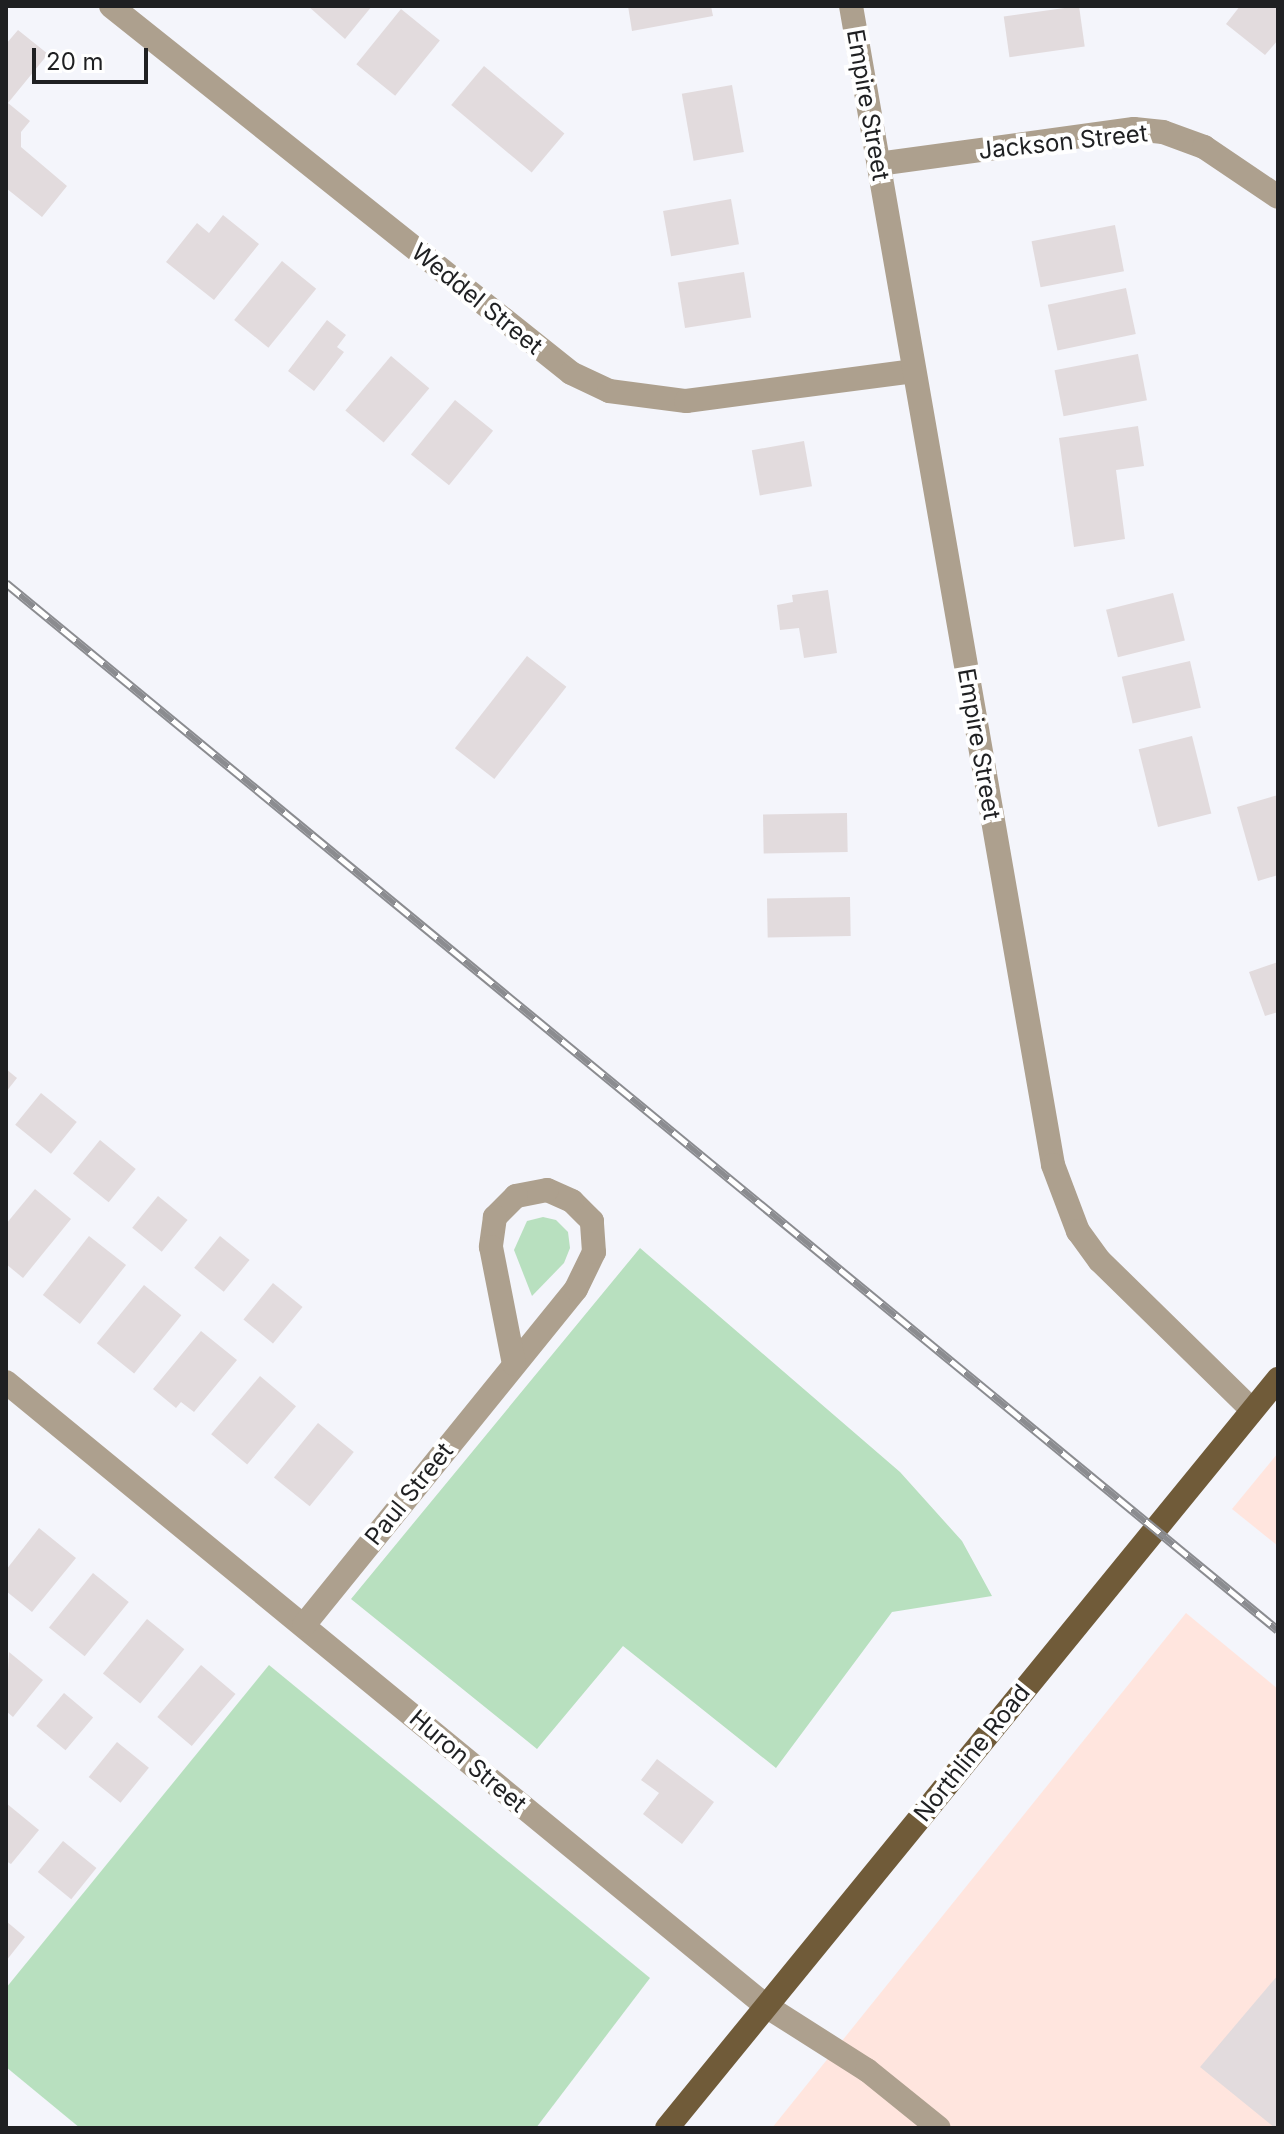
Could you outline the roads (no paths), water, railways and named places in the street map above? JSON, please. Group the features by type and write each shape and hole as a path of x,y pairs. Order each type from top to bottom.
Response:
{"main road":[{"name":"Northline Road","path":"667,2128 1278,1379"}],"street":[{"name":"Weddel Street","path":"111,6 571,373 609,391 686,401 914,371"},
{"name":"Empire Street","path":"851,6 1061,1191 1100,1261 1252,1410"},
{"name":"Jackson Street","path":"878,164 1148,131 1204,147 1278,197"},
{"name":"Paul Street","path":"304,1625 576,1289 594,1252 592,1221 572,1201 547,1190 516,1196 495,1217 491,1247 514,1364"},
{"name":"Huron Street","path":"6,1382 766,2006 867,2070 939,2128"}],"railway":[{"path":"6,583 1278,1630"}]}
